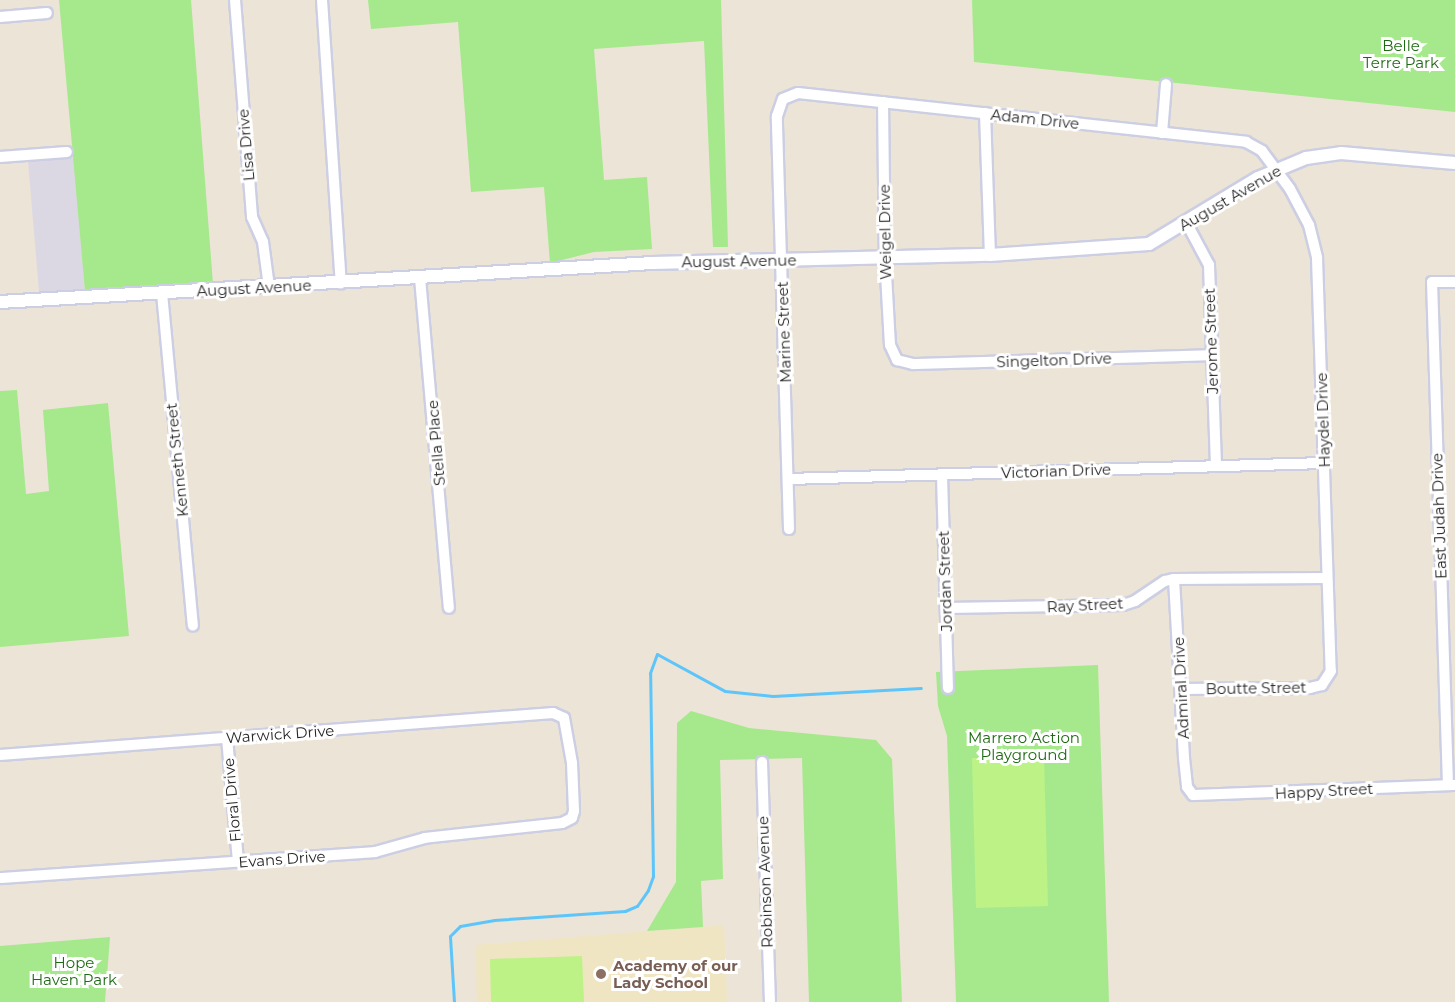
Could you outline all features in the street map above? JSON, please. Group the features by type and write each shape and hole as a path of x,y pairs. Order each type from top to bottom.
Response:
{"street":[{"name":"Lisa Drive","path":"235,0 252,217 263,242 269,286"},
{"path":"322,0 341,283"},
{"path":"0,17 47,13"},
{"path":"1162,133 1166,84"},
{"name":"Adam Drive","path":"783,99 798,93 1246,142 1262,151 1277,169"},
{"name":"Marine Street","path":"783,99 777,116 789,529"},
{"name":"Weigel Drive","path":"883,102 885,256 890,345 897,360"},
{"path":"985,113 990,255"},
{"path":"0,157 67,152"},
{"name":"August Avenue","path":"0,302 652,263 990,255 1149,244 1277,169 1306,158 1341,153 1455,163"},
{"name":"Haydel Drive","path":"1277,169 1309,225 1317,258 1331,661 1328,679"},
{"name":"Jerome Street","path":"1186,222 1209,265 1216,466"},
{"name":"Stella Place","path":"420,278 448,608"},
{"name":"East Judah Drive","path":"1451,785 1431,282 1455,282"},
{"name":"Kenneth Street","path":"162,293 193,626"},
{"name":"Singelton Drive","path":"897,360 913,364 1212,355"},
{"name":"Victorian Drive","path":"788,479 1325,463"},
{"name":"Jordan Street","path":"942,475 948,688"},
{"name":"Ray Street","path":"946,608 1123,605 1135,601 1165,581 1174,579 1327,578"},
{"name":"Admiral Drive","path":"1174,579 1186,777 1187,787 1193,795"},
{"name":"Boutte Street","path":"1182,690 1310,688 1322,685 1328,679"},
{"name":"Warwick Drive","path":"0,755 560,715 564,718 572,763 574,812 572,818 561,823"},
{"name":"Floral Drive","path":"227,738 238,862"},
{"name":"Robinson Avenue","path":"762,762 770,1002"},
{"name":"Happy Street","path":"1193,795 1451,785"},
{"name":"Evans Drive","path":"0,878 375,852 425,838 561,823"}],"shaded area":[{"path":"74,158 85,291 39,292 28,161"},
{"name":"Academy of our Lady School","path":"724,925 727,1002 477,1002 476,945"}],"green space":[{"path":"59,0 191,0 213,284 85,291"},
{"path":"368,0 721,0 728,247 713,247 704,41 594,49 604,180 647,177 652,249 594,252 550,263 544,187 471,192 458,22 371,29"},
{"name":"Belle Terre Park","path":"972,0 1455,0 1455,112 974,62"},
{"path":"17,390 26,494 49,491 43,410 108,403 129,636 0,647 0,391"},
{"name":"Marrero Action Playground","path":"1098,665 1109,1002 956,1002 947,736 938,706 936,672"},
{"path":"691,711 749,728 876,740 892,759 902,1002 809,1002 802,758 720,760 723,879 701,881 703,927 647,931 676,882 677,723"},
{"path":"1044,756 1048,906 976,908 972,758"},
{"name":"Hope Haven Park","path":"110,937 105,1002 0,1002 0,946"},
{"path":"582,956 584,1002 491,1002 490,959"}],"waterway":[{"path":"454,1002 450,936 460,926 494,920 625,911 637,906 648,890 653,876 650,673 657,654 725,691 773,696 921,688"}],"place":[{"name":"Academy of our Lady School","path":"601,974"}]}
